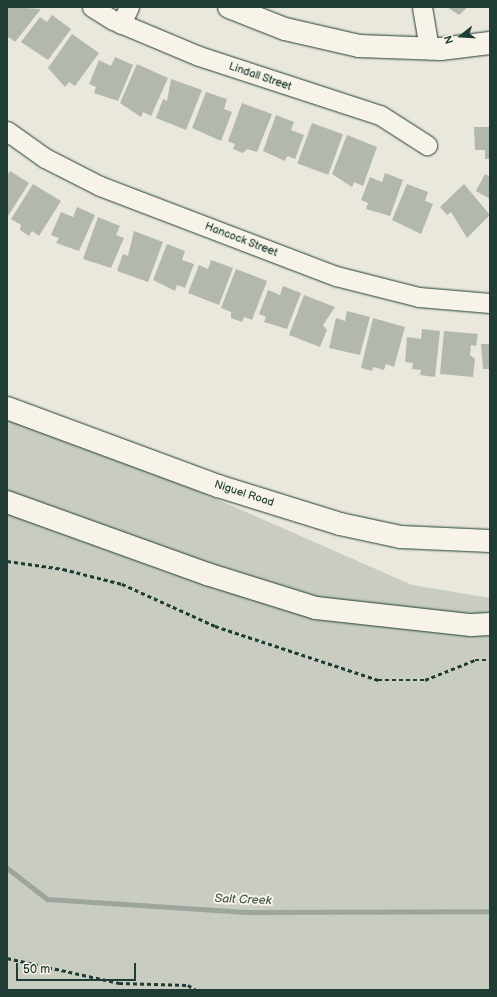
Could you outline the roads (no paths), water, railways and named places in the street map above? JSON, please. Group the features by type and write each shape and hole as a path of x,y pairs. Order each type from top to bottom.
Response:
{"main road":[{"path":"229,7 310,36 359,46 422,49 490,43"},
{"name":"Niguel Road","path":"7,408 218,486 340,524 401,537 490,541"},
{"path":"7,502 207,574 316,608 472,625 490,624"}],"street":[{"name":"Lindall Street","path":"92,7 125,15 199,56 380,115 427,145"},
{"path":"409,7 422,49"},
{"path":"422,7 422,49"},
{"name":"Hancock Street","path":"7,131 45,158 100,186 336,276 413,296 490,303"}],"waterway":[{"name":"Salt Creek","path":"7,868 47,899 247,912 490,911"}]}
